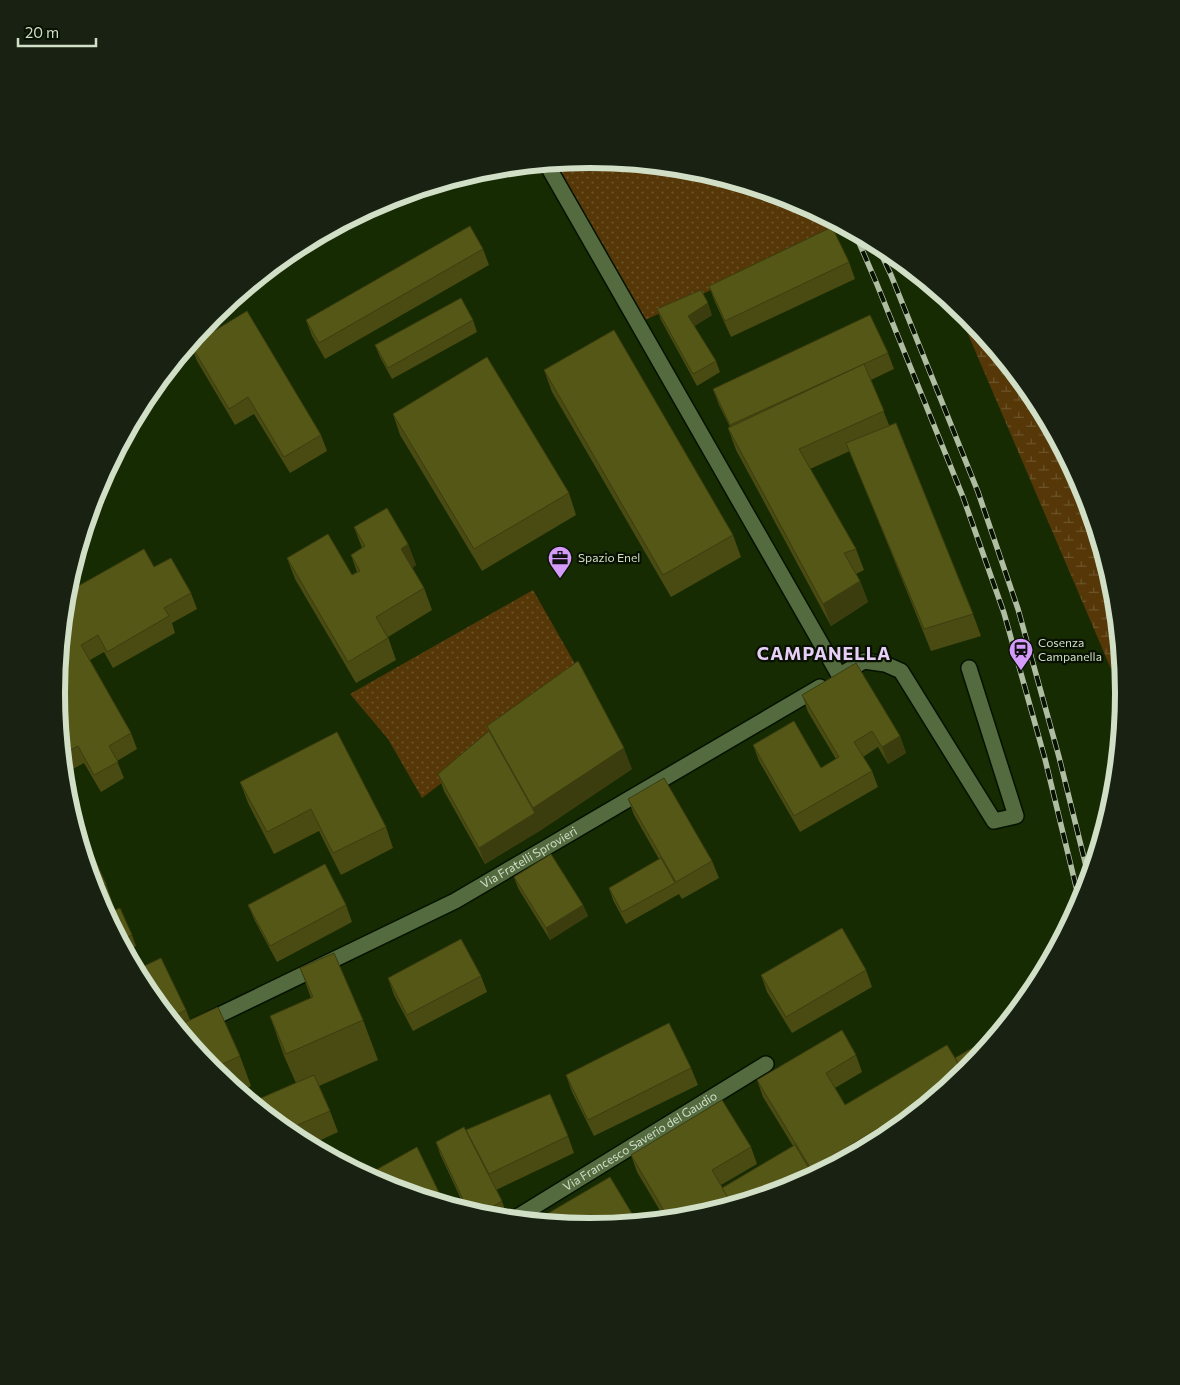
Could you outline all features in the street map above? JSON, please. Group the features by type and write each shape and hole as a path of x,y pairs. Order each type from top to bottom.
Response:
{"street":[{"path":"550,170 839,675"},
{"name":"Via Fratelli Sprovieri","path":"188,1030 455,901 864,661 885,664 901,671 994,821 1016,816 969,668"},
{"name":"Via Francesco Saverio del Gaudio","path":"523,1213 766,1064"}],"green space":[{"path":"590,168 659,172 726,185 791,207 839,232 645,320 556,169"},
{"path":"964,324 985,346 1027,401 1061,460 1075,492 1087,524 1105,590 1111,624 1115,677"},
{"path":"533,590 582,676 422,798 388,739 350,694"}],"building":[{"path":"470,226 483,249 319,343 306,320"},
{"path":"832,227 849,262 725,321 709,286"},
{"path":"701,290 708,303 688,316 716,361 693,374 657,309"},
{"path":"461,298 473,320 388,368 375,345"},
{"path":"247,311 321,435 284,457 248,397 229,409 193,348 203,338"},
{"path":"870,315 888,353 730,425 713,389"},
{"path":"614,330 733,535 663,575 544,370"},
{"path":"487,357 569,493 474,549 393,414"},
{"path":"864,364 884,411 799,449 856,549 844,553 860,581 823,604 728,428"},
{"path":"896,423 973,614 924,629 846,443"},
{"path":"387,508 408,544 401,549 424,588 376,617 388,638 348,662 287,558 328,534 352,575 360,571 351,555 365,546 354,527"},
{"path":"144,549 154,567 171,558 191,593 164,608 169,616 107,652 98,635 81,645 131,733 109,746 118,762 94,775 78,746 68,751 65,692 66,658 69,624 76,588"},
{"path":"578,661 624,748 533,808 487,726"},
{"path":"856,663 900,736 882,747 872,731 854,742 872,771 794,816 753,745 794,721 821,768 839,757 802,695"},
{"path":"489,731 535,813 479,848 438,774"},
{"path":"337,732 386,827 333,853 311,809 267,832 240,782"},
{"path":"664,778 712,861 676,882 628,799"},
{"path":"88,845 106,884 102,886"},
{"path":"551,854 583,905 546,928 514,877"},
{"path":"661,858 675,883 622,912 609,888"},
{"path":"325,864 346,905 270,946 248,905"},
{"path":"120,908 132,935 126,938 113,911"},
{"path":"842,928 866,970 786,1017 761,975"},
{"path":"461,939 481,976 407,1015 388,978"},
{"path":"334,953 363,1020 286,1054 270,1016 313,997 300,968"},
{"path":"161,958 186,1010 176,1015 142,967"},
{"path":"218,1007 240,1056 220,1065 182,1024"},
{"path":"669,1023 691,1068 588,1120 566,1075"},
{"path":"842,1030 856,1055 826,1073 845,1105 947,1045 959,1065 909,1110 811,1168 757,1080"},
{"path":"982,1043 959,1065 955,1058"},
{"path":"314,1075 330,1111 294,1126 258,1099"},
{"path":"550,1094 568,1136 489,1174 466,1130"},
{"path":"722,1100 751,1147 712,1170 729,1199 665,1212 631,1155"},
{"path":"464,1127 502,1201 491,1208 464,1202 436,1142"},
{"path":"795,1145 809,1169 759,1190 729,1199 722,1188"},
{"path":"417,1147 441,1196 389,1178 374,1171"},
{"path":"610,1177 633,1215 590,1218 545,1215"}],"railway":[{"path":"859,242 963,497 1004,613 1045,759 1077,889"},
{"path":"882,256 978,492 1018,609 1059,757 1086,865"}],"place":[{"name":"Spazio Enel","path":"560,579"},
{"name":"Cosenza Campanella","path":"1021,671"}],"district":[{"name":"CAMPANELLA","path":"824,654"}]}
